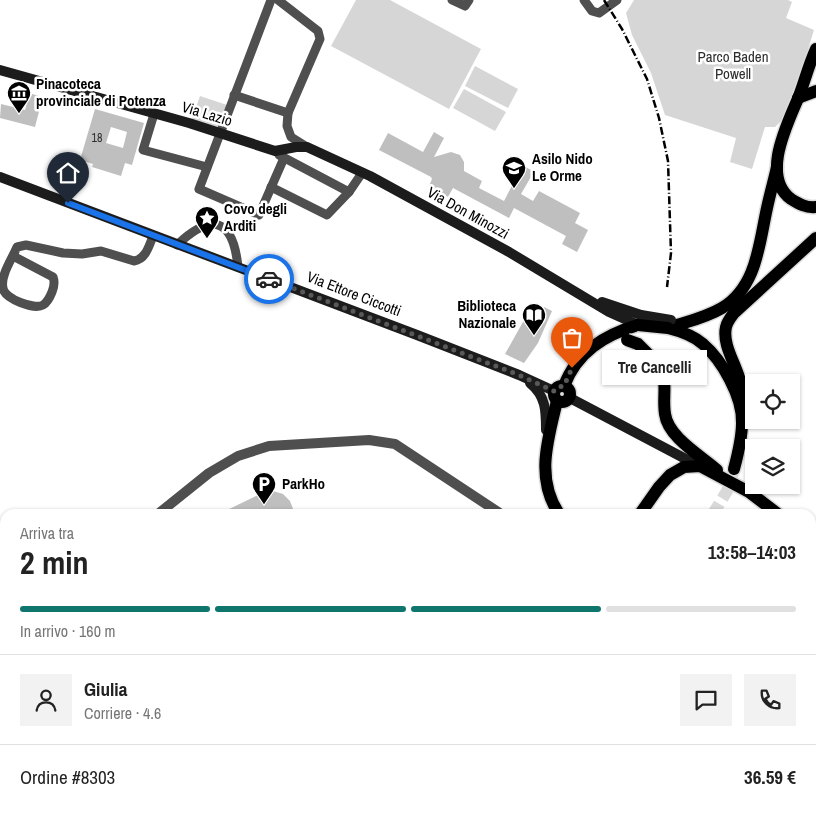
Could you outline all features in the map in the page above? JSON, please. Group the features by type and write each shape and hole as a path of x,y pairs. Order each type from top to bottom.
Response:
{"main road":[{"path":"546,445 569,372 583,354 608,336 640,320 669,324 700,318 723,308 742,291 758,254 777,167 779,148 816,49"},
{"name":"Via Lazio","path":"0,70 220,133 275,151 307,147"},
{"path":"798,98 816,90"},
{"name":"Via Don Minozzi","path":"307,147 362,173 576,291 609,312 640,320"},
{"path":"777,167 780,184 788,196 798,204 816,208"},
{"name":"Via Ettore Ciccotti","path":"0,177 519,375 561,394 733,483"},
{"path":"734,469 740,443 743,401 740,380 730,353 726,326 734,313 816,238"},
{"path":"669,324 703,343 720,362 734,388 742,421"},
{"path":"608,336 638,344 658,364 663,373 666,386 665,415 668,426 682,442 733,483 771,509"},
{"path":"519,375 537,389 543,397 546,409 544,472 551,500 556,509"},
{"path":"644,509 670,475 684,467 700,466"}],"street":[{"path":"271,0 199,189 259,215 284,158"},
{"path":"278,0 318,31 320,39 288,113 287,126 291,137 307,147"},
{"path":"452,0 465,6 469,0"},
{"path":"584,0 592,11 599,13 617,0"},
{"path":"234,95 288,113"},
{"path":"154,114 143,150 207,167"},
{"path":"275,151 284,158 349,192"},
{"path":"271,187 327,215 349,192 362,173"},
{"path":"177,245 192,232 209,224 222,225 229,231 236,252 238,267"},
{"path":"13,256 53,277 54,288 45,304 38,307 12,299 4,292 2,287 5,275 13,256 17,247 26,245 63,253 82,254 101,251 134,261 145,255 153,236"},
{"path":"164,509 209,473 238,456 269,446 369,440 395,444 492,509"}],"green space":[{"path":"356,0 390,0 481,49 449,109 331,46"},
{"name":"Parco Baden Powell","path":"634,0 788,0 792,2 786,18 814,30 788,114 775,127 765,127 752,169 730,162 736,138 665,115 651,73 632,35 626,13"},
{"path":"475,66 518,89 508,108 465,86"},
{"path":"464,89 506,112 495,131 453,108"},
{"path":"200,96 227,105 219,128 192,119"}],"building":[{"name":"Pinacoteca provinciale di Potenza","path":"32,94 40,96 39,100 42,100 35,127 0,118 1,104 25,110 29,97"},
{"path":"95,109 144,123 132,165 125,163 121,176 92,167 93,164 80,160","holes":["111,127 127,132 123,148 106,143"]},
{"path":"434,132 444,138 434,157 451,152 460,155 464,162 464,171 482,181 479,188 504,201 520,170 524,166 531,170 532,175 521,194 533,201 539,191 580,213 575,223 588,230 577,252 562,244 566,236 514,208 509,218 453,188 448,197 429,186 431,177 379,150 388,133 423,152"},
{"path":"534,306 542,310 544,307 552,311 538,343 524,363 505,354 528,313"},
{"name":"ParkHo","path":"273,491 283,494 290,501 293,509 229,509 264,492"}],"tunnel":[{"path":"716,509 727,491 733,473"}],"railway":[{"path":"604,0 622,29 647,79 659,118 668,161 671,253 667,287"}],"way so far":[{"path":"269,279 519,375 554,391 558,387 564,386 572,368"}],"place":[{"name":"Pinacoteca provinciale di Potenza","path":"19,114"},
{"name":"Asilo Nido Le Orme","path":"514,189"},
{"name":"Covo degli Arditi","path":"207,239"},
{"name":"Biblioteca Nazionale","path":"534,336"},
{"name":"Tre Cancelli","path":"572,368"},
{"name":"ParkHo","path":"264,505"}],"route":[{"path":"68,203 269,279"}]}
